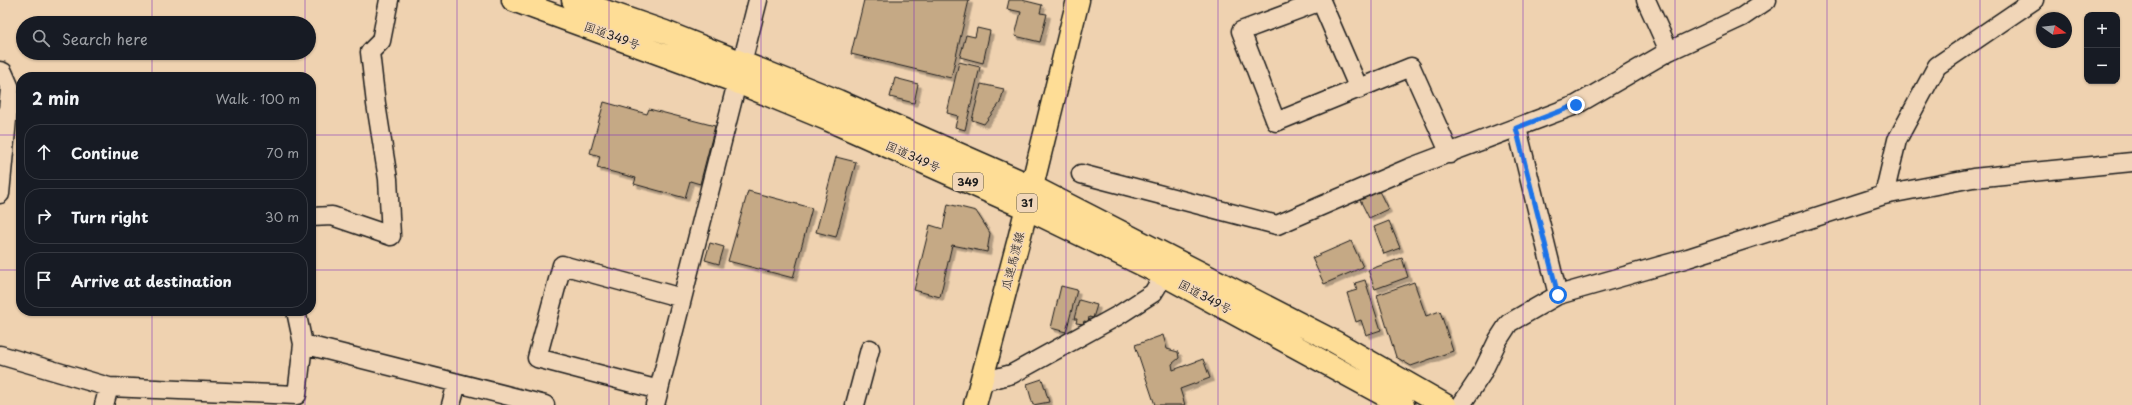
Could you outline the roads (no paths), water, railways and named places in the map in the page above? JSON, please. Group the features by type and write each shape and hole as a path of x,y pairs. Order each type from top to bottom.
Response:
{"main road":[{"name":"国道349号","path":"513,0 740,72 838,101 1031,186 1102,221 1335,342 1445,405"},
{"name":"国道349号","path":"573,0 740,72 828,120 1026,208 1164,275 1403,405"},
{"name":"瓜連馬渡線","path":"975,405 1078,0"}],"street":[{"path":"316,217 332,216 391,236 388,179 376,104 370,52 381,41 389,0"},
{"path":"682,298 562,265 537,358 657,398 758,0"},
{"path":"1646,0 1669,51"},
{"path":"1081,174 1277,225 1394,174 1576,105 1669,51 1742,16 1767,0"},
{"path":"1884,195 1897,140 1937,66 2034,0"},
{"path":"1358,89 1321,1 1241,30 1276,122 1411,68 1450,154"},
{"path":"0,71 3,72 10,88 0,194"},
{"path":"1516,128 1558,295"},
{"path":"1461,405 1481,375 1498,340 1509,323 1558,295 1688,258 1884,195 1973,178 2132,162"},
{"path":"982,382 1012,374 1119,315 1153,293 1164,275"},
{"path":"0,355 109,387 262,399 297,396 303,344 297,316"},
{"path":"303,344 541,405"},
{"path":"855,405 870,348"},
{"path":"452,405 457,383"},
{"path":"104,405 109,387"}]}
